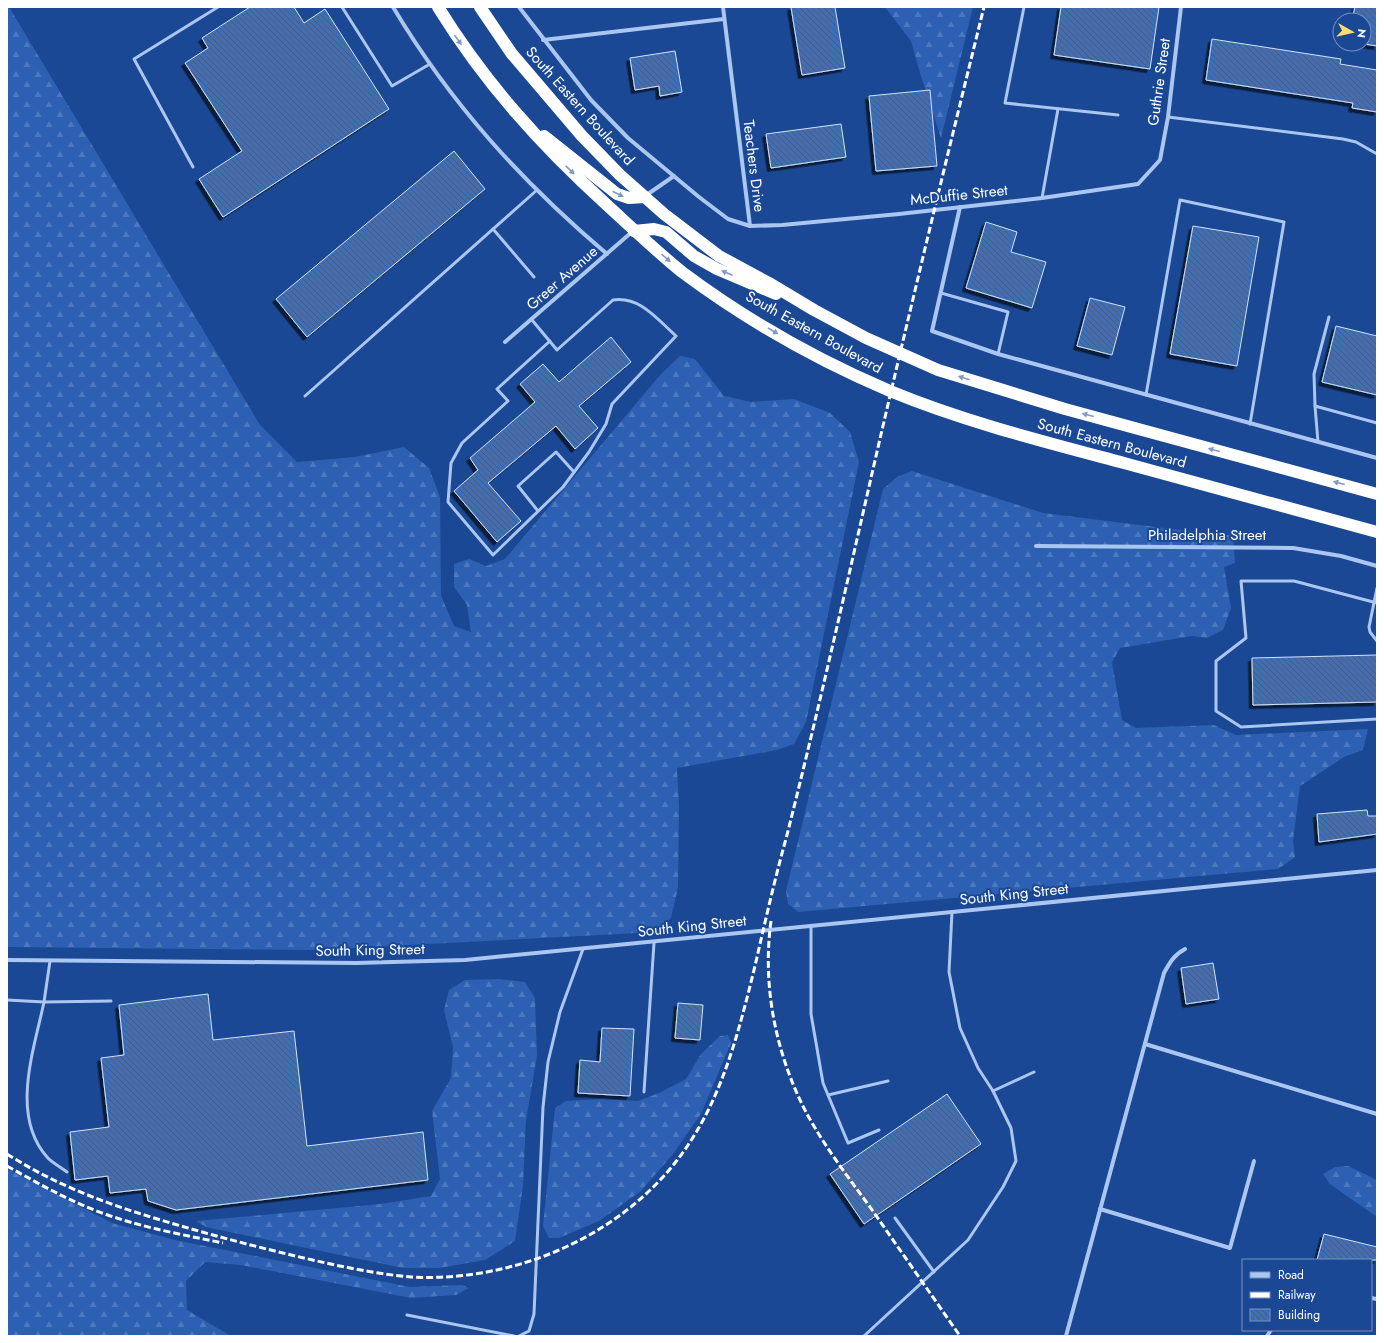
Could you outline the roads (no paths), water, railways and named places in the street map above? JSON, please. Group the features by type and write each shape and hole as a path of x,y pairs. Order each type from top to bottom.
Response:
{"highway":[{"name":"South Eastern Boulevard","path":"438,7 482,74 511,109 550,151 634,230 681,271 743,312 840,368 891,391 952,414 1015,433 1377,532"},
{"name":"South Eastern Boulevard","path":"480,7 512,54 582,136 645,197 664,214 719,256 770,283 814,310 866,338 938,370 1065,409 1377,494"},
{"path":"511,109 617,194 629,198 645,197"},
{"path":"634,230 654,229 666,232 694,256 717,269 814,310"},
{"path":"1307,513 1377,523"}],"street":[{"path":"393,7 430,64 472,122 537,190 570,222 607,254"},
{"name":"South Eastern Boulevard","path":"518,7 591,100 628,138 674,176"},
{"name":"Teachers Drive","path":"674,176 699,197 728,218 750,226 723,7"},
{"name":"Guthrie Street","path":"1160,160 1168,117 1181,7"},
{"path":"543,40 724,19"},
{"name":"McDuffie Street","path":"750,226 782,226 960,207 1042,198 1138,184 1160,160"},
{"path":"645,197 674,176"},
{"path":"960,207 932,331 998,354 1377,458"},
{"name":"Greer Avenue","path":"505,342 634,230"},
{"name":"Philadelphia Street","path":"1036,546 1293,548 1341,556 1377,566"},
{"name":"South King Street","path":"7,960 50,962 389,963 465,960 583,948 654,943 1377,870"},
{"path":"1066,1336 1164,973 1171,960 1177,953 1186,949"},
{"path":"1145,1044 1377,1114"},
{"path":"1100,1209 1230,1248 1254,1161"}],"lane":[{"path":"193,167 134,59 218,7"},
{"path":"342,7 392,86 430,64"},
{"path":"1024,7 1005,103 1118,115"},
{"path":"1042,198 1058,109"},
{"path":"1168,117 1342,139 1356,142 1377,154"},
{"path":"305,396 537,190"},
{"path":"1146,395 1180,200 1284,222 1250,424"},
{"path":"493,229 534,277"},
{"path":"941,293 1008,312 998,354"},
{"path":"532,320 550,341 557,350 613,300 624,298 640,303 676,336 612,404 606,424 589,452 563,487 493,555 448,502 451,463 462,444 508,401 497,389 550,341"},
{"path":"1318,442 1314,374 1329,317"},
{"path":"1315,406 1377,423"},
{"path":"538,512 518,486 556,452 574,472"},
{"path":"1375,602 1294,581 1241,581 1246,638 1216,661 1216,711 1241,727 1377,719"},
{"path":"1377,588 1370,632 1377,641"},
{"path":"864,1336 968,1240 1003,1187 1016,1161 1011,1128 993,1092 978,1068 960,1028 949,972 952,912"},
{"path":"811,926 811,1014 822,1083 848,1143 879,1130"},
{"path":"644,1092 654,943"},
{"path":"519,1336 529,1331 534,1314 543,1107 548,1062 560,1012 583,948"},
{"path":"50,962 44,1002 27,1087 28,1113 35,1140 48,1158 67,1172"},
{"path":"7,1000 44,1002 111,1001"},
{"path":"993,1092 1034,1072"},
{"path":"828,1095 888,1081"},
{"path":"895,1218 934,1272"},
{"path":"407,1315 514,1336"}],"railway":[{"path":"7,1154 56,1181 81,1192 159,1220 320,1262 373,1272 411,1277 447,1277 483,1273 519,1265 553,1253 586,1237 616,1218 645,1195 670,1169 687,1147 714,1099 741,1020 812,734 907,324 984,7"},
{"path":"771,921 768,971 770,996 780,1044 796,1091 807,1114 829,1150 960,1336"},
{"path":"7,1166 67,1198 105,1214 149,1227 223,1243"}]}
